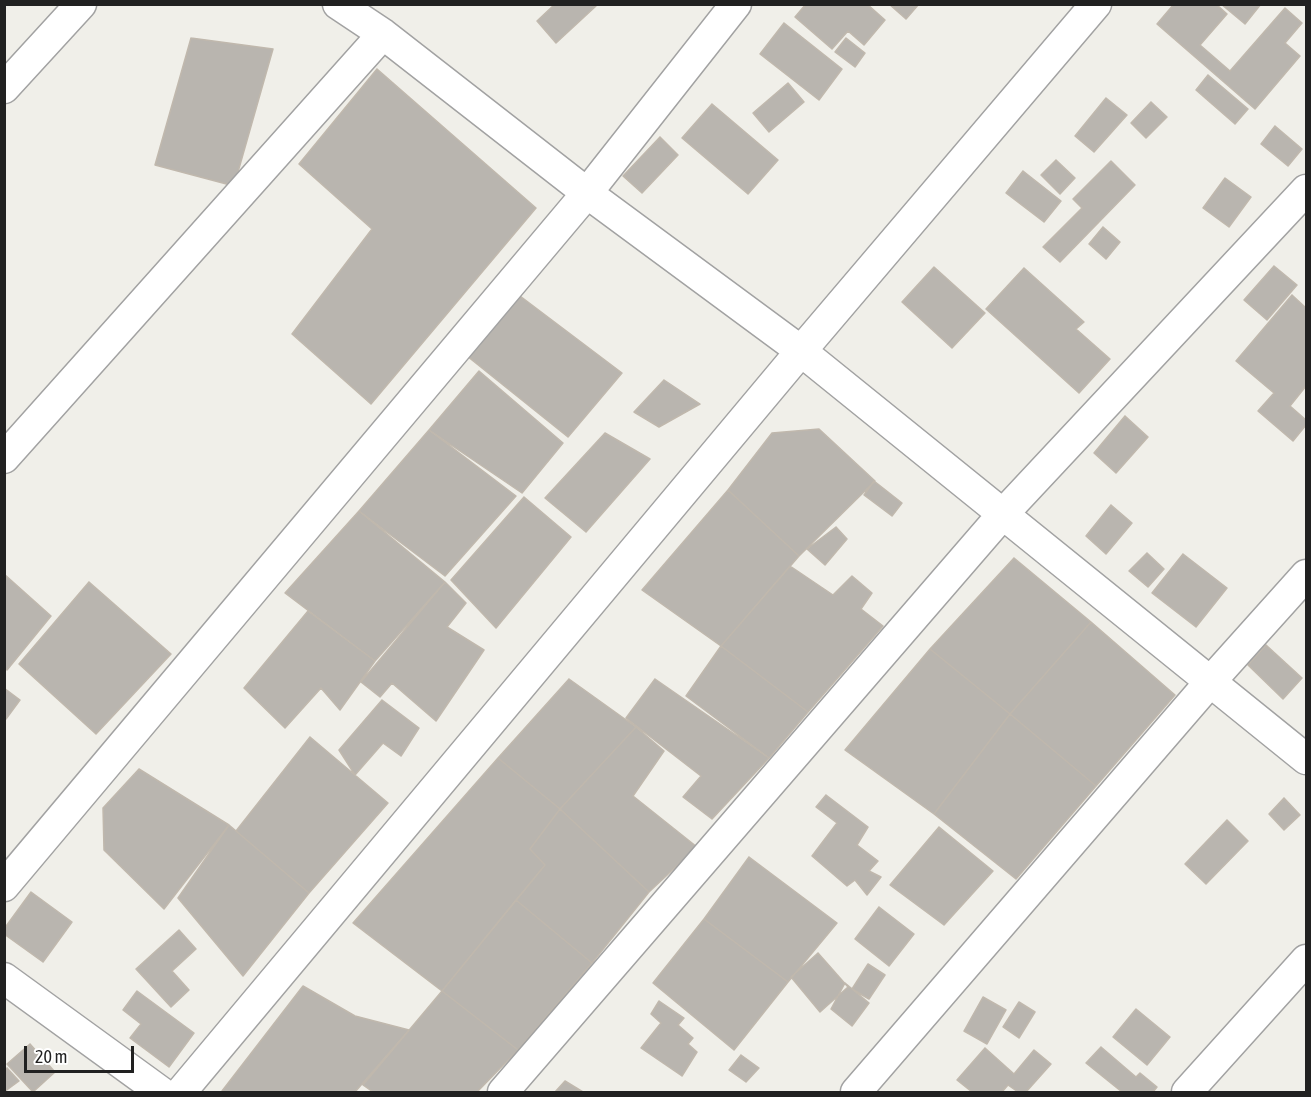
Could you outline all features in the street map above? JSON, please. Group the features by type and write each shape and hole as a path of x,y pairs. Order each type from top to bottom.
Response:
{"street":[{"path":"4,88 81,4"},
{"path":"338,4 383,34 587,193 801,351 1306,759"},
{"path":"4,886 587,193 736,4"},
{"path":"181,1092 801,351 1096,4"},
{"path":"4,458 383,34"},
{"path":"503,1092 1002,515 1306,190"},
{"path":"856,1092 1210,682 1306,575"},
{"path":"1187,1092 1306,960"},
{"path":"4,978 161,1092"}],"building":[{"path":"555,4 595,4 596,6 556,43 537,21"},
{"path":"806,4 867,4 885,20 864,45 848,31 832,49 795,17"},
{"path":"889,4 919,4 906,19"},
{"path":"1174,4 1216,4 1227,14 1200,45 1230,71 1285,8 1302,23 1285,43 1300,56 1255,109 1157,24"},
{"path":"1221,4 1261,4 1245,24"},
{"path":"784,23 842,69 819,100 760,54"},
{"path":"191,38 273,49 234,186 155,165"},
{"path":"846,38 865,53 855,67 835,52"},
{"path":"377,69 536,208 371,404 292,334 372,229 299,164"},
{"path":"1208,75 1248,109 1235,124 1196,90"},
{"path":"788,83 804,102 769,132 753,113"},
{"path":"1106,98 1127,115 1094,152 1075,136"},
{"path":"1151,102 1167,117 1146,138 1131,123"},
{"path":"712,104 778,160 748,194 682,138"},
{"path":"1275,126 1302,149 1288,166 1261,144"},
{"path":"660,137 678,155 642,193 623,176"},
{"path":"1056,160 1075,178 1060,194 1041,175"},
{"path":"1111,161 1135,185 1060,262 1043,247 1082,208 1073,199"},
{"path":"1023,171 1061,201 1044,222 1006,193"},
{"path":"1225,178 1251,197 1229,227 1203,208"},
{"path":"1103,227 1120,242 1106,259 1089,244"},
{"path":"1274,266 1297,285 1267,320 1244,300"},
{"path":"934,267 985,313 952,348 902,302"},
{"path":"1024,268 1084,322 1076,329 1110,359 1079,393 986,309"},
{"path":"1292,295 1306,308 1306,386 1290,406 1306,420 1306,425 1293,441 1258,411 1274,393 1236,361"},
{"path":"520,296 622,373 568,437 467,356"},
{"path":"479,371 563,443 522,493 429,430"},
{"path":"664,380 700,404 659,427 634,412"},
{"path":"1125,416 1148,437 1116,473 1094,453"},
{"path":"819,429 875,481 799,556 728,490 772,433"},
{"path":"429,430 516,496 445,576 359,511"},
{"path":"605,433 650,459 586,532 545,498"},
{"path":"874,481 902,503 892,516 864,495"},
{"path":"728,490 799,556 721,646 642,590"},
{"path":"524,497 571,537 496,628 451,580"},
{"path":"1111,505 1132,523 1106,554 1086,536"},
{"path":"359,511 445,582 375,661 285,593"},
{"path":"836,527 847,539 825,565 807,549"},
{"path":"1147,553 1164,569 1148,587 1129,571"},
{"path":"1183,554 1227,588 1196,627 1152,593"},
{"path":"1014,558 1091,622 1010,714 930,649"},
{"path":"790,566 833,595 852,576 872,593 861,609 883,626 808,712 721,646"},
{"path":"4,574 51,616 7,670 4,667"},
{"path":"89,582 171,654 96,734 19,664"},
{"path":"445,582 466,603 447,627 484,650 436,721 392,683 380,697 361,682"},
{"path":"308,611 375,661 340,710 321,688 285,728 244,688"},
{"path":"1091,622 1175,695 1096,786 1010,714"},
{"path":"1266,645 1302,678 1283,699 1248,665"},
{"path":"721,646 808,712 769,758 686,696"},
{"path":"930,649 1010,714 934,814 845,750"},
{"path":"569,679 636,727 560,809 498,758"},
{"path":"655,679 769,758 712,819 683,797 701,776 626,718"},
{"path":"4,688 20,700 6,719 4,718"},
{"path":"382,700 419,728 401,756 383,743 355,775 339,750"},
{"path":"1010,714 1096,786 1016,879 934,814"},
{"path":"636,727 664,751 633,796 697,847 649,892 560,809"},
{"path":"310,737 388,803 309,893 236,831"},
{"path":"498,758 560,809 530,849 545,865 442,991 353,923"},
{"path":"139,769 229,825 164,909 104,850 103,808"},
{"path":"826,795 868,827 857,845 878,861 869,871 881,877 867,895 855,880 847,886 812,856 837,823 816,807"},
{"path":"1284,798 1300,815 1284,830 1269,814"},
{"path":"560,809 649,892 592,963 516,900 545,865 530,849"},
{"path":"1227,820 1248,841 1206,884 1185,864"},
{"path":"229,825 309,893 243,976 178,898"},
{"path":"939,827 993,871 944,925 890,885"},
{"path":"749,857 837,923 788,982 704,919"},
{"path":"31,892 72,922 43,962 4,934 4,929"},
{"path":"516,900 592,963 518,1050 442,991"},
{"path":"879,907 914,934 889,966 855,939"},
{"path":"704,919 788,982 734,1050 653,983"},
{"path":"179,930 196,949 172,971 189,990 171,1007 136,969"},
{"path":"818,953 848,987 820,1012 791,977"},
{"path":"868,964 885,975 869,999 852,989"},
{"path":"845,983 869,1003 852,1026 831,1009"},
{"path":"303,986 355,1016 409,1030 355,1092 222,1091"},
{"path":"137,991 194,1033 169,1067 130,1038 141,1024 123,1010"},
{"path":"442,991 518,1050 477,1092 373,1092 363,1085"},
{"path":"983,997 1006,1010 987,1044 964,1031"},
{"path":"659,1001 684,1018 678,1025 693,1038 688,1044 697,1052 682,1076 641,1048 661,1023 651,1014"},
{"path":"1019,1002 1035,1012 1019,1038 1003,1027"},
{"path":"1136,1009 1170,1037 1147,1065 1113,1037"},
{"path":"30,1044 55,1072 33,1092 7,1064"},
{"path":"1101,1047 1136,1077 1140,1073 1157,1087 1153,1092 1122,1092 1086,1063"},
{"path":"985,1048 1014,1074 1034,1050 1051,1064 1026,1092 1018,1092 1008,1085 1002,1092 972,1092 957,1080"},
{"path":"741,1055 759,1068 746,1082 729,1070"},
{"path":"7,1068 19,1081 4,1092 4,1070"},
{"path":"565,1081 583,1092 555,1092"}]}
